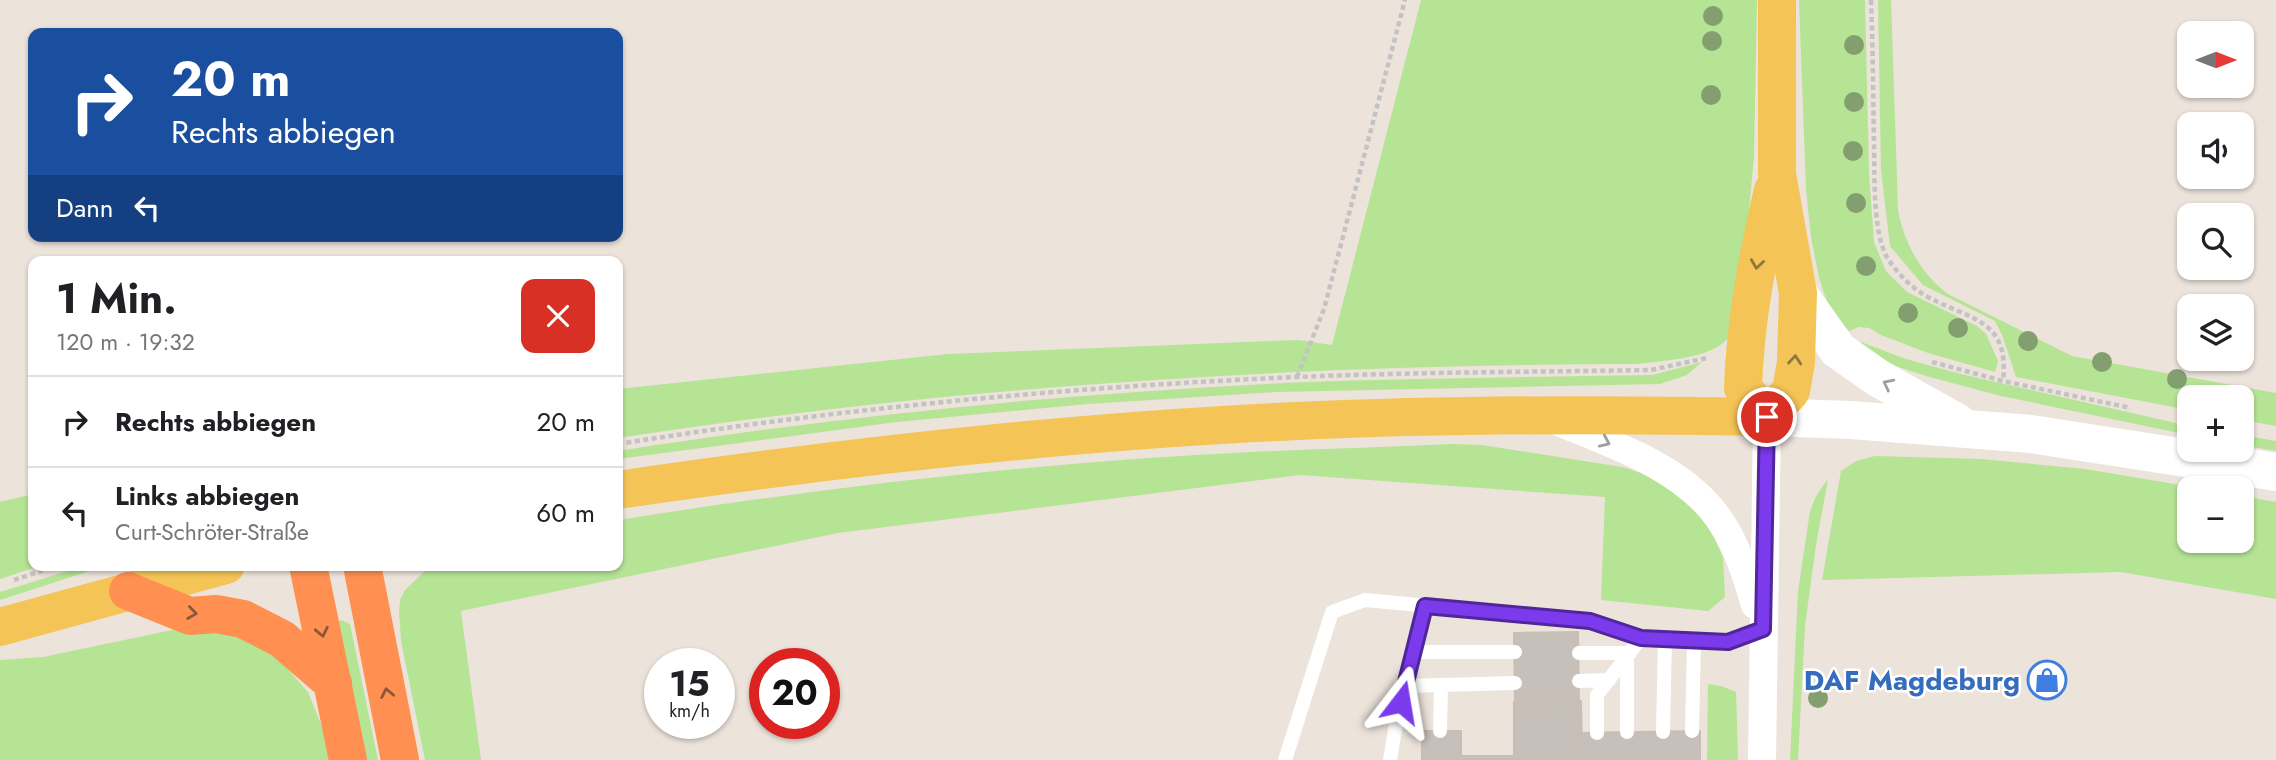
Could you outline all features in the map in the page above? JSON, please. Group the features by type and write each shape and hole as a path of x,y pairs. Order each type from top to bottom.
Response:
{"highway":[{"path":"309,571 348,760"},
{"path":"363,571 400,760"},
{"path":"128,591 190,616 216,614 243,619 282,639 332,682"}],"main road":[{"path":"1767,417 1791,391 1796,362 1798,293 1777,174 1777,0"},
{"path":"1767,417 1743,388 1744,360 1758,254 1777,174"},
{"path":"1798,293 1838,350 1859,367 1969,429"},
{"path":"623,489 751,470 1080,435 1297,421 1542,415 1767,417 1969,429 2083,441 2276,472"},
{"path":"0,627 203,571"}],"street":[{"path":"1542,415 1637,456 1673,476 1698,495 1730,536 1743,565 1763,629"},
{"path":"1762,760 1767,417"}],"lane":[{"path":"1285,760 1332,612 1365,600 1590,621 1641,638 1728,642 1763,629"},
{"path":"1390,760 1425,606"},
{"path":"1597,733 1597,695 1641,638"},
{"path":"1663,732 1665,639"},
{"path":"1692,731 1694,641"},
{"path":"1414,652 1515,652"},
{"path":"1578,653 1629,654"},
{"path":"1628,732 1629,654"},
{"path":"1579,681 1609,680"},
{"path":"1405,686 1516,683"},
{"path":"1440,731 1441,685"}],"path":[{"path":"1297,377 1324,309 1405,0"},
{"path":"1871,0 1875,202 1882,247 1891,264 1906,281 1926,295 1988,326 1997,337 2001,348 2005,364 2003,381 2137,409"},
{"path":"12,581 42,571"}],"green space":[{"path":"1421,0 1757,0 1754,156 1749,211 1728,338 1720,345 1698,355 1635,364 1380,369 1125,382 871,405 623,437 623,388 948,354 1298,340 1332,345"},
{"path":"1799,0 1865,0 1869,174 1874,242 1886,271 1907,292 1977,326 1986,334 1998,361 1995,372 1928,353 1869,328 1859,327 1849,331 1829,308 1819,278 1811,237 1806,189"},
{"path":"1878,0 1891,0 1898,210 1909,246 1930,277 1948,294 2072,356 2232,385 2177,385 2177,408 2016,377 1995,321 1923,285 1890,246 1881,170"},
{"path":"1859,343 1961,374 2177,423 2177,433 2001,396 1926,376 1880,361"},
{"path":"1702,362 1687,375 1660,384 1277,392 1088,404 897,422 623,458 623,450 704,438 876,416 1048,399 1308,382 1652,375"},
{"path":"2254,389 2276,393 2276,426 2254,422"},
{"path":"2254,437 2276,441 2276,451 2254,447"},
{"path":"1482,445 1622,467 1654,477 1705,518 1723,557 1725,597 1708,611 1601,600 1605,497 1300,475 838,533 461,611 481,760 425,760 401,641 399,611 405,590 425,571 623,571 623,519 933,477 1092,462 1251,452"},
{"path":"1875,456 1981,459 2085,469 2177,484 2177,553 2254,553 2254,498 2276,502 2276,599 2121,572 1822,580 1841,471 1856,461"},
{"path":"1828,479 1805,626 1798,760 1790,760 1798,591 1810,511 1816,496"},
{"path":"28,495 28,570 0,579 0,502"},
{"path":"68,571 89,571 0,600 0,592"},
{"path":"341,620 350,624 378,760 363,760 337,622"},
{"path":"177,629 228,631 279,659 308,692 324,732 330,760 0,760 0,660 43,657"},
{"path":"1708,684 1736,692 1738,760 1707,760"}],"building":[{"path":"1578,632 1579,703 1515,705 1514,633"},
{"path":"1581,701 1582,760 1422,760 1422,731 1461,731 1461,756 1514,756 1514,702"},
{"path":"1700,731 1700,760 1579,760 1578,733"}],"place":[{"name":"DAF Magdeburg","path":"2047,680"}],"route":[{"path":"1401,702 1425,606 1590,621 1641,638 1728,642 1763,629 1767,417"}]}
